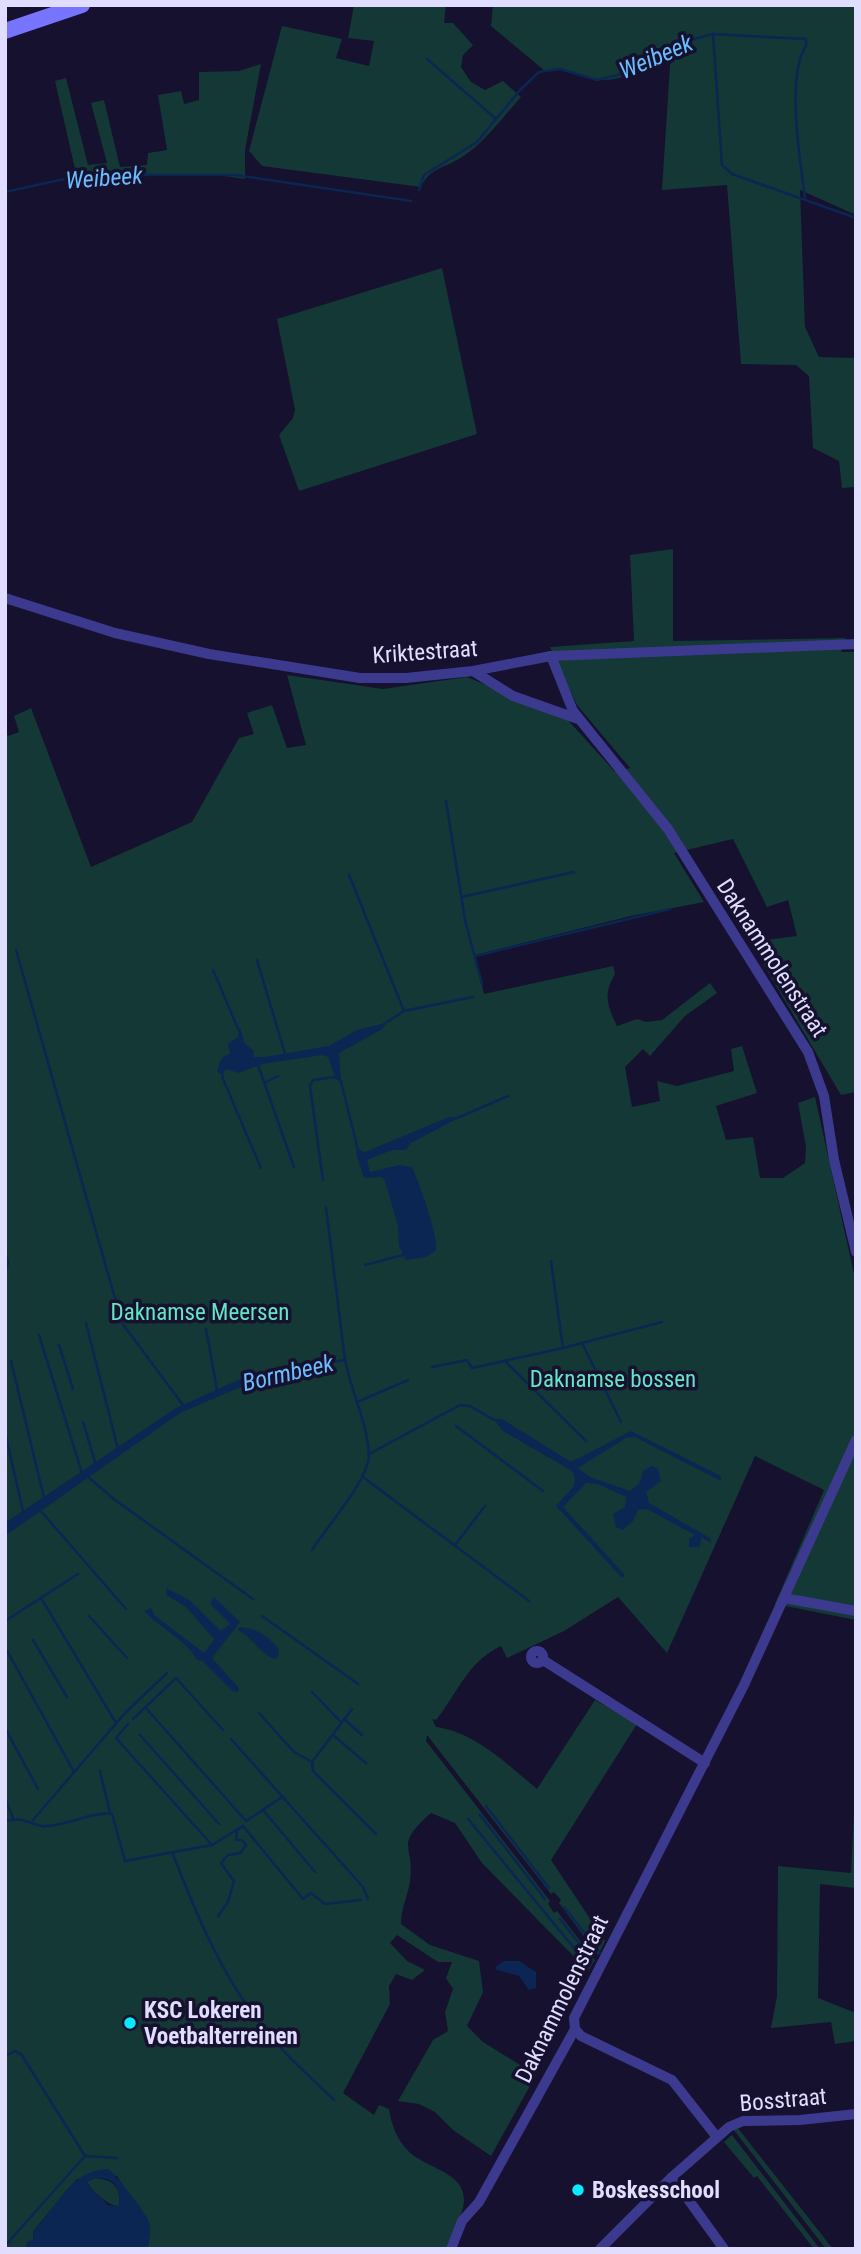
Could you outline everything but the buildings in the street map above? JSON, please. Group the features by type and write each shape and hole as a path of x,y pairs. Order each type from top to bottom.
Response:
{"street":[{"path":"5,31 82,5"},
{"name":"Kriktestraat","path":"5,598 115,633 308,670 383,678 473,671 551,656 856,644"},
{"name":"Daknammolenstraat","path":"551,656 573,711 668,829 808,1052 824,1096 834,1160 856,1252"},
{"path":"473,671 513,696 581,720"},
{"name":"Daknammolenstraat","path":"451,2249 462,2221 479,2202 575,2029 574,2018 705,1763 856,1440"},
{"path":"784,1598 856,1611"},
{"path":"543,1660 705,1763"},
{"path":"575,2029 583,2037 670,2079 716,2136"},
{"name":"Bosstraat","path":"600,2249 716,2136 743,2121 800,2120 856,2114"},
{"path":"672,2177 724,2249"}],"green space":[{"path":"354,5 446,5 444,23 453,23 473,45 463,55 461,67 471,82 485,90 503,81 521,97 476,146 459,159 432,173 421,187 262,166 249,151 282,26 342,39 336,58 369,66 374,41 348,38"},
{"path":"493,5 856,5 856,215 800,190 805,327 819,357 856,358 856,487 842,488 839,461 813,448 809,376 796,365 741,364 727,185 662,190 671,49 631,73 614,79 597,80 562,70 545,71 491,26"},
{"path":"261,64 245,150 245,179 217,175 92,175 77,178 55,81 66,78 88,165 107,163 91,103 104,100 120,167 147,165 148,153 167,150 158,95 181,91 184,104 199,100 199,72 239,71"},
{"path":"442,268 477,434 299,491 279,435 293,418 295,410 277,319"},
{"path":"673,549 673,641 845,638 841,652 856,652 856,1092 841,1095 750,942 797,936 788,900 767,907 733,839 674,853 704,902 631,916 475,955 484,994 613,966 615,974 609,988 608,1000 617,1026 637,1019 646,1022 662,1020 710,983 717,993 685,1016 650,1056 643,1049 625,1067 632,1107 660,1101 657,1081 677,1086 734,1071 731,1049 742,1046 757,1093 716,1106 726,1140 753,1137 760,1178 783,1178 805,1163 806,1147 798,1103 815,1097 856,1283 856,1620 775,1604 824,1490 755,1456 667,1653 618,1597 564,1631 507,1658 501,1646 489,1653 471,1669 436,1720 432,1719 436,1727 464,1735 477,1742 537,1789 595,1700 637,1724 551,1860 605,1941 598,1955 559,1903 561,1900 554,1892 551,1894 427,1735 426,1741 550,1901 548,1904 554,1913 557,1911 595,1960 588,1971 482,1863 455,1823 431,1813 412,1833 408,1845 410,1881 401,1924 430,1945 479,1961 483,1992 467,2026 483,2042 536,2075 491,2156 453,2130 435,2112 419,2104 398,2101 433,2040 448,2031 445,2012 453,1989 446,1978 452,1962 438,1962 397,1935 390,1943 407,1961 425,1970 412,1980 396,1974 389,1986 390,2004 343,2093 374,2115 379,2105 389,2109 395,2131 407,2150 451,2176 462,2189 463,2208 447,2249 147,2249 149,2238 145,2219 117,2176 77,2179 34,2230 33,2240 28,2242 26,2248 5,2249 5,731 8,736 19,732 14,716 31,708 91,867 192,822 239,738 254,734 247,713 272,705 287,748 306,745 287,675 383,689 467,677 566,718 615,772 630,768 577,705 550,647 634,641 630,555"},
{"path":"856,1770 855,1888 820,1884 818,1998 856,2013 856,2041 835,2044 831,2022 771,2028 777,1996 778,1866 851,1873"},
{"path":"737,2127 833,2249 826,2249 733,2129"},
{"path":"732,2135 820,2249 814,2249 757,2176 754,2178 724,2142"},
{"path":"94,2178 114,2185 119,2206 106,2201 93,2190 87,2182"}],"water":[{"path":"386,1023 382,1029 339,1053 341,1081 335,1077 328,1057 322,1055 262,1064 238,1073 228,1069 219,1074 217,1070 222,1058 230,1053 228,1044 238,1037 240,1028 245,1044 253,1050 254,1057 265,1057 329,1046 357,1030"},
{"path":"449,1117 460,1117 411,1143 406,1150 392,1150 367,1160 370,1172 399,1165 412,1167 431,1221 436,1250 426,1257 406,1260 399,1246 398,1226 385,1181 382,1177 364,1178 356,1154 358,1149 365,1152"},
{"path":"305,1365 304,1369 252,1382 180,1413 5,1536 5,1523 176,1408 245,1377"},
{"path":"494,1419 502,1419 571,1462 631,1431 721,1476 721,1481 635,1437 626,1438 578,1468 590,1477 630,1491 639,1484 644,1470 652,1466 658,1469 661,1481 646,1492 649,1503 710,1538 711,1543 702,1537 699,1547 689,1547 689,1539 695,1535 647,1509 638,1510 633,1521 623,1530 616,1527 613,1514 625,1507 626,1497 598,1484 586,1483 563,1507 625,1575 622,1578 556,1506 574,1486 575,1477 572,1471 503,1431"},
{"path":"166,1588 188,1599 221,1631 230,1624 210,1604 214,1597 240,1622 212,1658 239,1688 238,1692 232,1691 202,1661 197,1660 181,1641 144,1611 151,1608 154,1615 204,1653 214,1639 186,1607 166,1595"},
{"path":"240,1627 252,1629 267,1637 279,1650 278,1656 275,1659 264,1653 238,1630"},
{"path":"504,1961 519,1961 536,1972 536,1988 529,1990 519,1976 497,1970 495,1967"},
{"path":"108,2169 112,2172 147,2217 150,2236 147,2249 22,2249 26,2248 28,2241 33,2240 34,2230 65,2191 83,2176","holes":["102,2178 115,2185 119,2194 119,2206 108,2205 88,2185 88,2181"]}],"waterway":[{"path":"713,34 806,39 800,59 796,97 805,198"},
{"name":"Weibeek","path":"419,190 424,175 477,142 520,90 539,72 560,69 597,80 630,72 676,44 713,34 722,165 732,174 856,218"},
{"path":"427,59 496,119"},
{"name":"Weibeek","path":"5,192 83,175 236,175 411,201"},
{"path":"446,801 465,920 482,984"},
{"path":"461,897 574,872"},
{"path":"349,875 404,1011"},
{"path":"475,956 670,909"},
{"path":"16,950 122,1323 183,1405"},
{"path":"257,960 286,1057"},
{"path":"213,970 239,1031"},
{"path":"384,1024 404,1011 473,997"},
{"path":"258,1065 294,1167"},
{"path":"222,1072 261,1168"},
{"path":"264,1083 278,1076"},
{"name":"Bormbeek","path":"323,1180 310,1086 313,1080 335,1077 341,1081"},
{"path":"341,1082 358,1150"},
{"path":"457,1118 508,1096"},
{"name":"Bormbeek","path":"303,1367 345,1360 326,1207"},
{"path":"5,1251 8,1263 5,1274"},
{"path":"365,1265 403,1255"},
{"path":"551,1261 563,1348 582,1343"},
{"path":"621,1422 582,1343 662,1322"},
{"path":"86,1323 118,1449"},
{"path":"206,1329 217,1390"},
{"path":"39,1335 82,1473"},
{"path":"59,1345 73,1389"},
{"path":"432,1367 467,1360 472,1368 563,1348"},
{"path":"312,1550 355,1489 369,1454 345,1360"},
{"path":"11,1361 44,1498"},
{"path":"505,1361 586,1441"},
{"path":"357,1402 408,1380"},
{"path":"369,1454 460,1405 470,1406 496,1421"},
{"path":"83,1422 96,1465"},
{"path":"456,1426 543,1491"},
{"path":"5,1432 23,1511"},
{"path":"87,1476 115,1500 253,1599"},
{"path":"363,1477 529,1601"},
{"path":"455,1545 485,1506"},
{"path":"40,1510 126,1609"},
{"path":"5,1621 78,1574"},
{"path":"41,1598 116,1723"},
{"path":"89,1616 127,1658"},
{"path":"262,1616 358,1684"},
{"path":"33,1640 67,1697"},
{"path":"5,1647 74,1772"},
{"path":"33,1820 125,1713 167,1673"},
{"path":"133,1719 176,1678 223,1730"},
{"path":"312,1692 341,1722"},
{"path":"145,1707 246,1821 282,1797"},
{"path":"352,1709 312,1762 313,1771 376,1834"},
{"path":"259,1713 294,1752 312,1762"},
{"path":"344,1719 362,1735"},
{"path":"128,1724 116,1738 212,1845"},
{"path":"5,1728 38,1789"},
{"path":"140,1735 219,1824"},
{"path":"333,1735 366,1763"},
{"path":"231,1739 363,1887 368,1899"},
{"path":"100,1771 110,1813"},
{"path":"5,1799 14,1820"},
{"path":"486,1806 549,1888"},
{"path":"263,1810 315,1872"},
{"path":"5,1821 25,1820 47,1826 95,1815 112,1814 125,1861 212,1845 243,1826 303,1899 311,1893 325,1904 361,1900"},
{"path":"480,1815 545,1899"},
{"path":"468,1819 583,1959"},
{"path":"218,1916 228,1902 234,1881 221,1863 228,1855 240,1853 246,1845 242,1840 236,1840 237,1829"},
{"path":"172,1852 213,1948 239,1993 277,2044 334,2100"},
{"path":"564,1907 600,1953"},
{"path":"560,1919 592,1960"},
{"path":"5,2056 15,2051 21,2054 85,2156 117,2158"},
{"path":"5,2246 84,2157"}],"place":[{"name":"KSC Lokeren Voetbalterreinen","path":"130,2023"},
{"name":"Boskesschool","path":"578,2190"}],"park label":[{"name":"Daknamse Meersen","path":"200,1312"},
{"name":"Daknamse bossen","path":"613,1379"}]}
